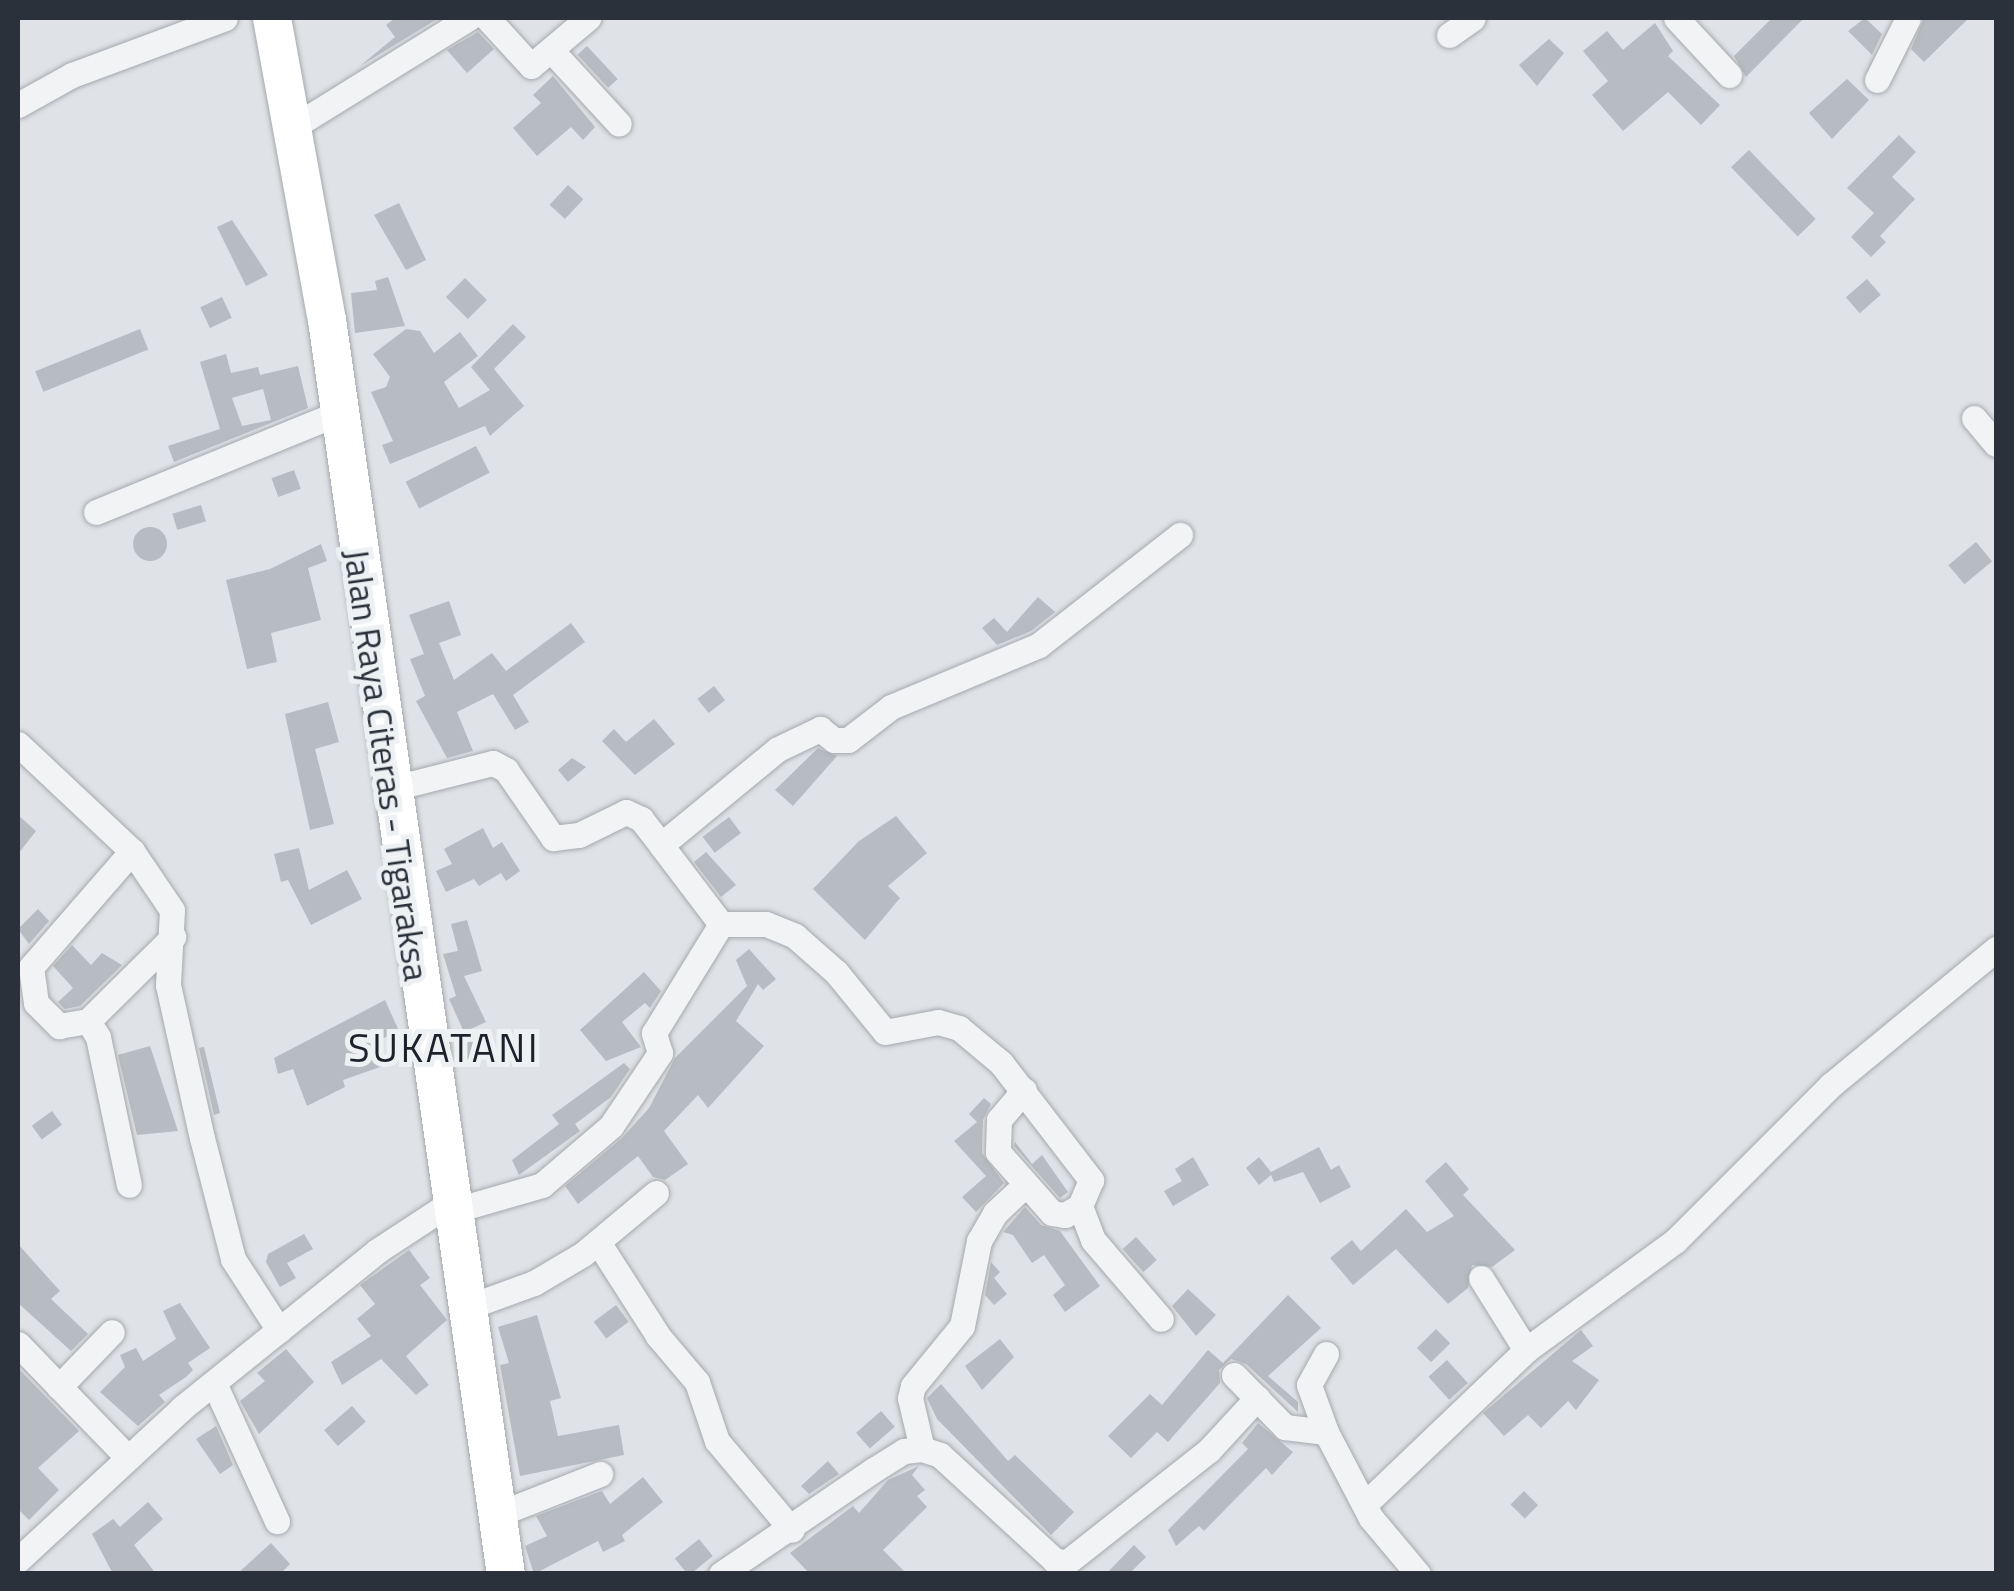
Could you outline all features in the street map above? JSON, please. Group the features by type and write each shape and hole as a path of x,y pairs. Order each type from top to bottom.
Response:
{"main road":[{"name":"Jalan Raya Citeras - Tigaraksa","path":"272,18 338,413 506,1574"}],"street":[{"path":"18,105 88,68 226,18"},
{"path":"293,127 470,18"},
{"path":"488,18 530,66 588,18"},
{"path":"1449,34 1473,18"},
{"path":"1676,18 1729,75"},
{"path":"1877,80 1908,18"},
{"path":"551,50 618,124"},
{"path":"96,512 338,413"},
{"path":"1974,418 1996,444"},
{"path":"661,846 778,749 820,730 834,740 848,740 892,706 1038,645 1180,535"},
{"path":"18,744 132,851 172,910 168,985 229,1242 242,1278 279,1330"},
{"path":"394,788 492,764 506,770 553,838 579,835 626,812 641,819 721,924 786,931 817,953 886,1032 938,1022 958,1028 1024,1090 1091,1180 1080,1206 1066,1215 1052,1213 1023,1187 998,1152 996,1131 1024,1090"},
{"path":"132,851 28,978 48,1018 71,1028 88,1021 173,937"},
{"path":"18,1560 127,1457 279,1330 451,1207 542,1185 612,1126 660,1053 654,1033 721,924"},
{"path":"1365,1504 1526,1350 1675,1241 1832,1085 1996,949"},
{"path":"88,1021 98,1037 130,1185"},
{"path":"922,1449 910,1398 913,1386 962,1326 979,1241 995,1213 1023,1187"},
{"path":"468,1308 534,1283 598,1242 656,1193"},
{"path":"1080,1206 1094,1240 1161,1318"},
{"path":"598,1242 658,1336 697,1382 717,1441 792,1530"},
{"path":"1480,1278 1526,1350"},
{"path":"58,1387 112,1332"},
{"path":"18,1344 127,1457"},
{"path":"1326,1354 1309,1385 1326,1432 1404,1568"},
{"path":"1234,1375 1285,1427 1326,1432"},
{"path":"214,1383 277,1521"},
{"path":"721,1574 792,1530 875,1469 904,1451 922,1449 940,1455 1066,1563 1209,1450 1257,1398"},
{"path":"496,1514 600,1474"}],"building":[{"path":"395,18 439,18 360,66 395,37 386,25"},
{"path":"1772,18 1804,18 1746,77 1734,56"},
{"path":"1865,18 1882,34 1872,55 1848,31"},
{"path":"1924,18 1969,18 1924,62 1911,49"},
{"path":"1655,23 1673,51 1668,56 1720,105 1701,125 1668,92 1623,131 1592,95 1608,81 1583,51 1607,31 1623,50"},
{"path":"478,32 494,49 467,73 447,50"},
{"path":"1549,39 1564,53 1537,86 1519,65"},
{"path":"587,46 618,79 608,88 577,55"},
{"path":"553,76 595,127 583,140 571,127 537,156 513,128 541,103 533,95"},
{"path":"1847,79 1869,100 1832,139 1809,113"},
{"path":"1899,135 1916,152 1892,177 1915,199 1880,236 1886,242 1871,257 1851,237 1874,213 1847,188"},
{"path":"1749,150 1816,219 1798,236 1731,167"},
{"path":"568,185 583,199 565,219 550,205"},
{"path":"399,203 426,260 406,270 374,215"},
{"path":"232,220 268,275 246,286 217,227"},
{"path":"388,277 405,326 355,333 351,293 377,290 375,281"},
{"path":"465,278 487,300 468,319 446,297"},
{"path":"1867,279 1881,295 1860,313 1846,297"},
{"path":"222,297 232,318 210,328 200,307"},
{"path":"513,324 526,337 494,369 524,406 490,436 485,426 390,464 382,445 393,441 371,392 386,387 390,377 373,354 406,329 420,331 434,353 460,332 478,356 444,382 459,408 490,390 471,367"},
{"path":"140,329 148,349 43,392 35,371"},
{"path":"226,354 231,373 258,367 260,375 298,366 308,408 174,462 168,446 220,429 200,362","holes":["263,389 271,420 242,426 232,398"]},
{"path":"476,446 490,473 419,509 406,482"},
{"path":"294,470 301,489 278,497 271,478"},
{"path":"201,505 206,521 177,530 172,514"},
{"path":"150,527 162,532 167,544 162,556 150,561 138,556 133,544 138,532"},
{"path":"1976,542 1992,561 1964,584 1948,565"},
{"path":"321,544 327,561 308,568 321,620 271,633 277,662 247,669 226,580 270,569"},
{"path":"1038,597 1055,612 1031,631 997,645 982,628 994,618 1007,632"},
{"path":"449,601 461,635 439,643 454,680 492,653 506,671 571,623 585,642 513,695 529,722 515,730 493,694 457,712 473,751 447,758 416,701 425,696 410,659 424,654 409,615"},
{"path":"714,686 725,700 709,713 697,699"},
{"path":"328,702 339,742 315,749 334,824 310,830 285,714"},
{"path":"654,719 675,744 635,775 602,741 614,729 626,742"},
{"path":"818,748 837,756 793,806 775,790"},
{"path":"572,758 586,767 568,782 558,770"},
{"path":"18,815 36,831 18,854"},
{"path":"896,816 927,853 888,886 900,898 865,940 813,889 859,841"},
{"path":"729,817 741,833 715,853 703,837"},
{"path":"483,828 493,848 502,842 520,871 506,881 501,873 479,886 474,879 446,892 436,871 452,864 444,849"},
{"path":"299,848 309,890 347,870 362,899 311,925 288,880 281,882 274,854"},
{"path":"706,852 736,885 721,897 694,862"},
{"path":"38,909 49,921 29,944 18,929"},
{"path":"467,920 482,971 464,976 486,1022 464,1032 449,999 456,996 443,954 458,951 451,924"},
{"path":"72,945 91,965 102,953 122,965 80,1006 65,1009 58,1002 73,988 53,966"},
{"path":"749,949 776,979 763,990 758,984 736,1021 764,1046 708,1108 698,1095 664,1131 688,1164 665,1180 653,1177 638,1156 578,1204 565,1186 622,1138 649,1108 675,1058 747,986 736,960"},
{"path":"644,972 661,991 650,1008 645,1003 622,1022 641,1047 606,1061 580,1030"},
{"path":"385,1000 399,1031 375,1042 383,1066 343,1080 345,1087 307,1106 293,1069 278,1074 274,1058"},
{"path":"479,1037 486,1051 456,1064 454,1049"},
{"path":"150,1046 178,1131 137,1135 118,1055"},
{"path":"204,1047 220,1113 214,1115 199,1048"},
{"path":"624,1063 630,1069 611,1097 575,1124 580,1131 519,1175 512,1160 559,1124 552,1115"},
{"path":"984,1098 991,1104 983,1120 982,1153 1004,1183 976,1212 962,1197 986,1176 954,1141 977,1122 969,1114"},
{"path":"52,1111 62,1125 42,1139 32,1126"},
{"path":"1015,1142 1032,1164 1042,1155 1068,1192 1060,1198 1014,1146"},
{"path":"1319,1147 1331,1170 1339,1165 1351,1187 1320,1203 1303,1172 1274,1182 1271,1175 1259,1185 1246,1168 1259,1157 1271,1172"},
{"path":"1193,1157 1209,1185 1173,1206 1164,1191 1182,1181 1175,1169"},
{"path":"1446,1162 1469,1189 1463,1195 1515,1250 1492,1267 1472,1265 1468,1288 1448,1304 1396,1249 1353,1285 1330,1258 1352,1240 1361,1251 1406,1209 1427,1232 1454,1216 1425,1181"},
{"path":"1025,1207 1041,1225 1060,1231 1100,1286 1065,1312 1053,1295 1065,1285 1044,1255 1032,1263 1013,1235 1003,1232"},
{"path":"304,1234 313,1249 287,1263 296,1278 280,1287 266,1262 268,1254"},
{"path":"1136,1237 1157,1260 1143,1272 1123,1249"},
{"path":"18,1244 60,1291 51,1299 88,1334 71,1351 18,1303"},
{"path":"409,1250 430,1278 420,1285 447,1320 406,1356 429,1385 416,1395 381,1359 342,1385 331,1362 371,1336 357,1319 375,1304 360,1285"},
{"path":"991,1262 1000,1272 994,1278 1007,1294 994,1305 985,1295"},
{"path":"1188,1289 1216,1315 1196,1336 1172,1306"},
{"path":"1288,1295 1321,1328 1268,1376 1298,1402 1298,1412 1246,1364 1231,1359 1219,1370 1220,1383 1168,1442 1157,1432 1131,1458 1108,1436 1150,1394 1162,1405 1208,1350 1223,1363"},
{"path":"180,1303 210,1348 188,1363 193,1370 159,1395 165,1402 138,1426 100,1392 125,1367 120,1355 136,1348 143,1361 176,1339 163,1311"},
{"path":"616,1305 629,1322 606,1339 594,1322"},
{"path":"537,1315 561,1398 550,1401 558,1436 619,1425 624,1455 520,1476 500,1365 509,1363 498,1327"},
{"path":"1436,1329 1450,1343 1431,1362 1417,1348"},
{"path":"1581,1330 1593,1346 1572,1361 1599,1380 1576,1410 1568,1401 1541,1428 1528,1415 1504,1436 1483,1413"},
{"path":"1000,1339 1014,1357 982,1390 965,1366"},
{"path":"286,1349 314,1382 259,1434 240,1401 265,1381 257,1373"},
{"path":"1447,1360 1468,1383 1449,1400 1428,1377"},
{"path":"18,1368 79,1431 38,1468 59,1490 29,1520 18,1509"},
{"path":"941,1384 1008,1461 1015,1455 1074,1512 1051,1535 937,1419 927,1398"},
{"path":"352,1406 366,1422 338,1446 324,1430"},
{"path":"881,1411 895,1427 870,1448 856,1433"},
{"path":"1258,1423 1293,1452 1272,1475 1266,1468 1204,1531 1199,1526 1176,1546 1168,1530 1248,1449 1242,1443"},
{"path":"216,1426 233,1465 220,1474 196,1439"},
{"path":"828,1461 839,1474 809,1494 801,1486"},
{"path":"919,1466 912,1475 925,1490 917,1496 927,1507 883,1550 907,1574 810,1574 790,1553 853,1506 859,1513 888,1480"},
{"path":"643,1477 663,1502 622,1535 625,1541 603,1552 598,1541 534,1574 525,1546 547,1536 536,1516 602,1491 610,1504"},
{"path":"1524,1491 1538,1505 1525,1519 1511,1504"},
{"path":"148,1502 163,1519 134,1545 156,1574 113,1574 92,1534 113,1519 120,1527"},
{"path":"699,1539 713,1556 691,1574 675,1559"},
{"path":"271,1543 290,1564 280,1574 237,1574"},
{"path":"1134,1545 1146,1557 1129,1574 1106,1574"}],"district":[{"name":"SUKATANI","path":"444,1048"}]}
